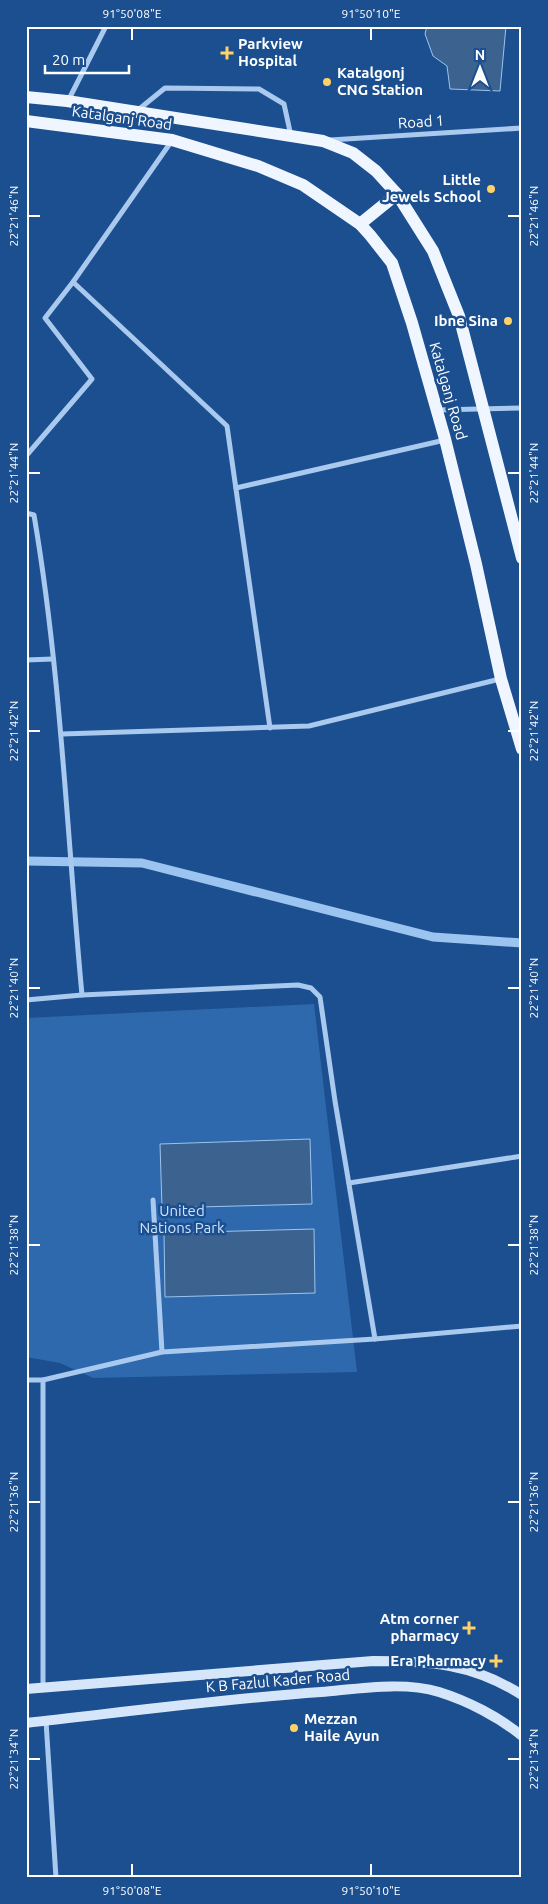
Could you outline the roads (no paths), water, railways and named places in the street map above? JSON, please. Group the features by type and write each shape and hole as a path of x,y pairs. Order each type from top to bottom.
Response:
{"main road":[{"name":"Katalganj Road","path":"26,97 67,101 323,141 353,153 376,171 397,194 433,251 459,316 522,558"},
{"name":"Katalganj Road","path":"26,121 172,140 258,166 303,185 360,224 392,263 445,439 476,564 501,679 522,749"},
{"path":"360,224 397,194"},
{"name":"K B Fazlul Kader Road","path":"26,1689 372,1661 412,1661 448,1664 506,1685 522,1696"},
{"name":"K B Fazlul Kader Road","path":"26,1722 259,1696 406,1687 438,1691 460,1700 489,1714 522,1736"}],"street":[{"path":"67,101 106,26"},
{"path":"136,112 166,88 259,88 284,104 291,136"},
{"name":"Road 1","path":"323,141 522,128"},
{"path":"26,456 92,379 45,318 172,140"},
{"path":"72,282 227,426 270,728"},
{"path":"437,410 482,407 522,408"},
{"path":"236,488 445,439"},
{"path":"26,514 34,515 43,566 62,734 82,995"},
{"path":"26,660 53,659"},
{"path":"62,734 309,726 501,679"},
{"path":"26,1000 82,995 298,984 311,988 320,997 375,1339"},
{"path":"349,1183 522,1156"},
{"path":"153,1200 162,1352"},
{"path":"26,1380 43,1380 162,1352 375,1339 522,1326"},
{"path":"43,1380 43,1687"},
{"path":"46,1720 56,1878"}],"waterway":[{"path":"26,861 142,863 433,937 522,943"}],"place":[{"name":"Parkview Hospital","path":"227,53"},
{"name":"Katalgonj CNG Station","path":"327,82"},
{"name":"Little Jewels School","path":"491,189"},
{"name":"Ibne Sina","path":"508,321"},
{"name":"Atm corner pharmacy","path":"469,1628"},
{"name":"Era Pharmacy","path":"496,1661"},
{"name":"Mezzan Haile Ayun","path":"294,1728"}],"park label":[{"name":"United Nations Park","path":"182,1220"}]}
